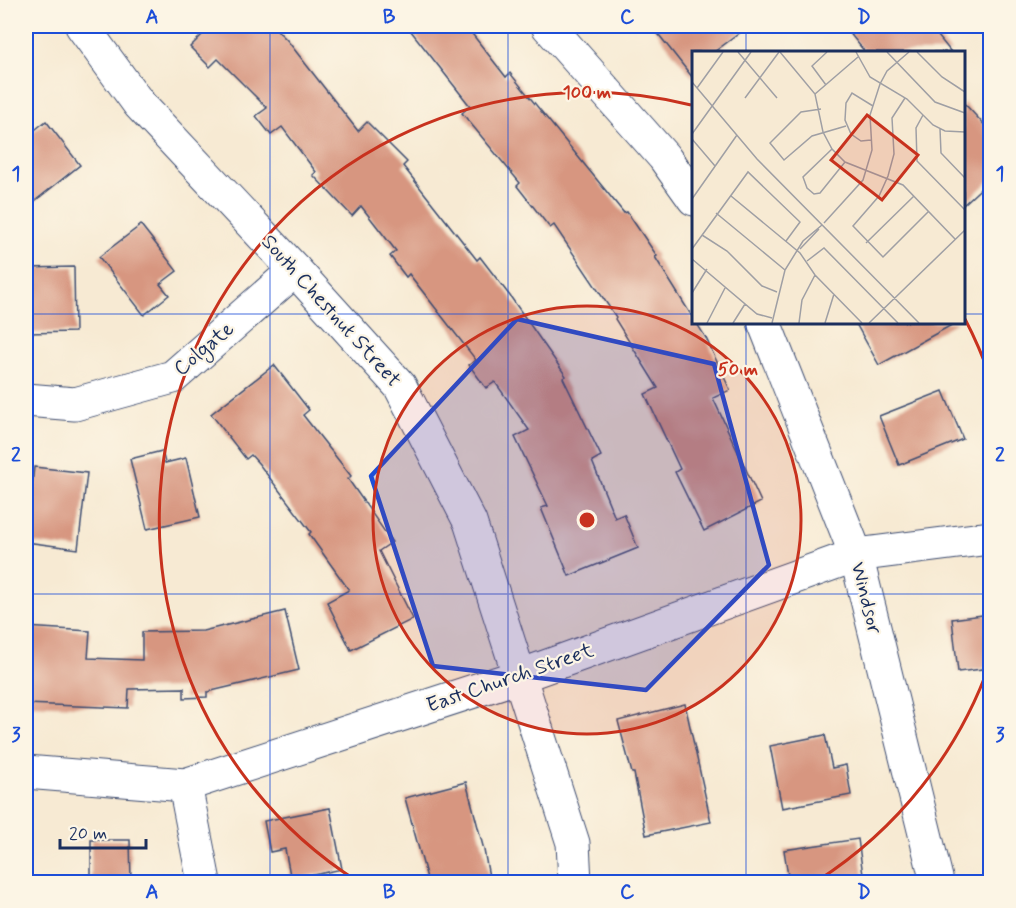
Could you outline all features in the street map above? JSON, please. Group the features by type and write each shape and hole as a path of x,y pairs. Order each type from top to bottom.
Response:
{"street":[{"name":"South Chestnut Street","path":"82,26 139,104 400,386 470,522 573,843 575,882"},
{"path":"548,26 664,157 692,198"},
{"name":"Colgate","path":"26,400 75,404 173,377 295,270"},
{"name":"Windsor","path":"765,324 856,555 937,882"},
{"name":"East Church Street","path":"26,772 185,785 520,676 856,555 990,538"},
{"path":"185,785 204,882"}],"highlighted area":[{"path":"517,319 714,364 769,565 646,690 433,666 371,476"}],"building":[{"path":"211,26 273,26 287,40 358,131 367,122 407,162 403,166 477,260 480,257 566,376 563,378 601,456 592,461 615,518 624,514 638,548 569,576 541,508 548,506 515,437 529,430 495,382 486,388 469,365 476,360 409,274 406,277 390,256 396,251 361,206 352,216 313,175 316,172 282,127 271,135 256,116 267,108 218,59 210,67 190,47"},
{"path":"407,26 466,26 506,77 510,73 624,213 627,212 657,256 655,257 692,316 692,324 697,324 706,338 730,390 713,398 761,502 704,531 675,472 680,469 645,394 658,388 615,319 616,317 554,225 550,228 517,186 520,183 462,113 470,106"},
{"path":"652,26 749,26 715,51 692,51 692,77"},
{"path":"844,26 930,26 950,51 864,51"},
{"path":"965,104 990,131 990,180 965,203"},
{"path":"46,121 80,165 26,208 26,137"},
{"path":"141,225 177,271 160,284 169,295 144,315 99,257"},
{"path":"74,267 75,332 26,333 26,268"},
{"path":"856,324 953,324 879,365"},
{"path":"274,365 309,410 303,415 351,476 348,479 392,542 379,551 413,619 351,650 327,602 349,590 309,534 311,532 259,464 251,455 246,459 211,414"},
{"path":"943,391 963,439 899,465 879,416"},
{"path":"162,451 165,463 186,458 200,517 147,529 130,459"},
{"path":"34,467 87,473 78,549 26,542"},
{"path":"285,611 299,670 207,692 207,697 184,698 184,688 129,689 128,708 26,704 26,627 90,631 88,658 142,660 142,632 203,631"},
{"path":"990,614 990,668 958,672 952,619"},
{"path":"685,704 711,822 646,835 634,773 632,773 618,721"},
{"path":"825,735 832,768 846,765 851,795 782,808 770,746"},
{"path":"466,782 490,882 428,882 405,798"},
{"path":"330,808 342,869 291,880 285,849 270,852 264,821"},
{"path":"858,839 864,882 789,882 784,850"},
{"path":"91,840 130,840 131,882 91,882"}]}
